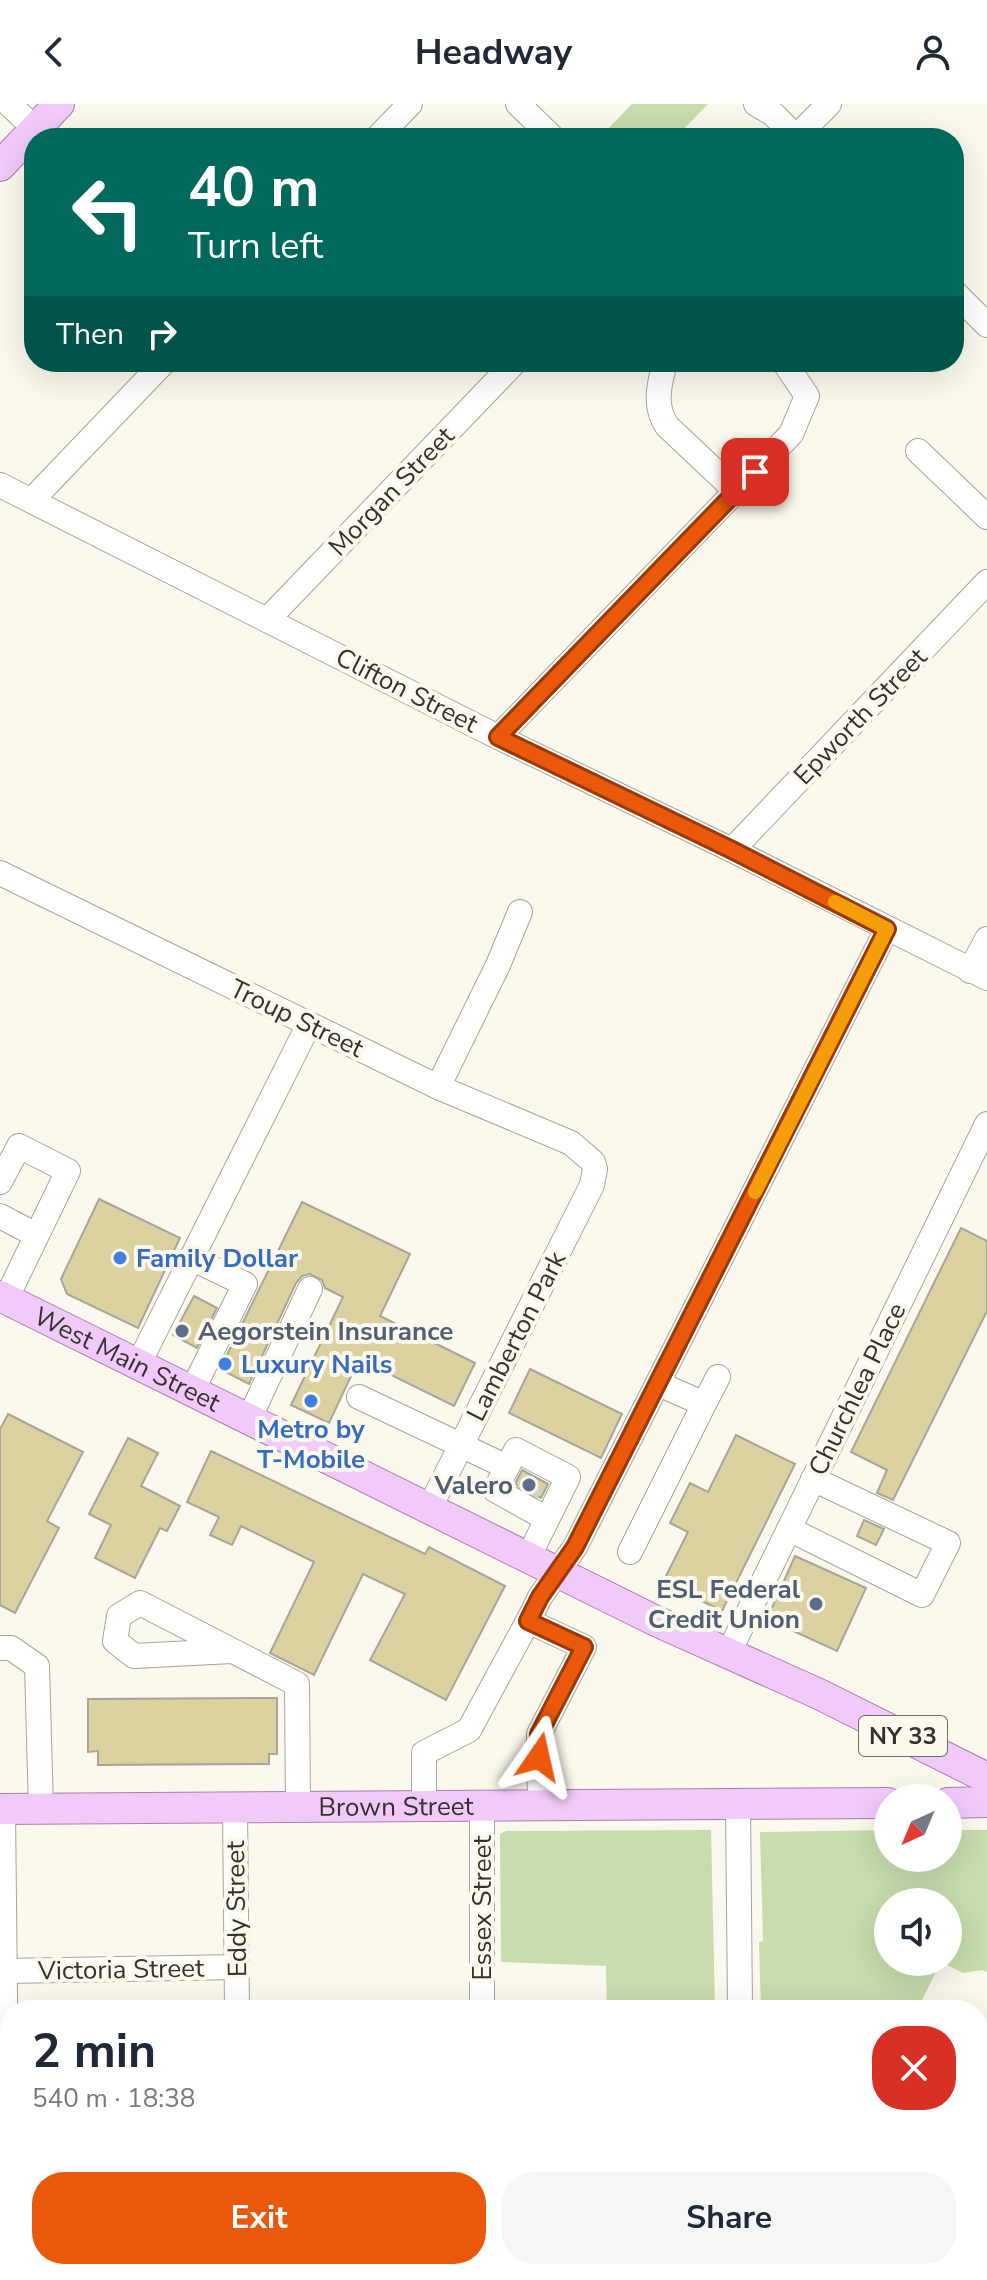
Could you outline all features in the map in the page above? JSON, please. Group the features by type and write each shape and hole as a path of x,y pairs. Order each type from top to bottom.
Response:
{"main road":[{"path":"36,128 59,104"},
{"path":"0,166 24,141"},
{"name":"West Main Street","path":"3,1297 528,1558 728,1654 835,1701 987,1778"},
{"path":"962,1803 987,1802"},
{"name":"Brown Street","path":"2,1809 874,1803"}],"street":[{"path":"9,104 34,128"},
{"path":"387,128 410,104"},
{"path":"518,104 543,128"},
{"path":"806,128 829,104"},
{"path":"766,107 787,128"},
{"path":"964,302 987,325"},
{"path":"32,500 153,372"},
{"name":"Morgan Street","path":"267,620 505,372"},
{"path":"663,372 658,402 660,416 736,491"},
{"path":"498,737 791,434 807,396 791,372"},
{"path":"918,451 987,517"},
{"name":"Clifton Street","path":"0,485 498,737 732,850 979,975"},
{"name":"Epworth Street","path":"732,850 987,582"},
{"name":"Troup Street","path":"0,873 438,1087 571,1143 593,1162"},
{"path":"438,1087 498,965 520,912"},
{"path":"424,1807 424,1753 469,1730 540,1597 575,1547 887,929"},
{"path":"979,975 987,939"},
{"path":"138,1365 309,1024"},
{"name":"Churchlea Place","path":"728,1654 987,1124"},
{"path":"0,1182 19,1146 68,1171 3,1297"},
{"name":"Lamberton Park","path":"429,1509 592,1185 593,1162"},
{"path":"0,1216 36,1235"},
{"path":"191,1258 245,1284 192,1391"},
{"path":"249,1419 310,1289"},
{"path":"630,1552 718,1377"},
{"path":"659,1384 704,1404"},
{"path":"359,1397 507,1467"},
{"path":"528,1558 568,1477 516,1450 495,1490 547,1519"},
{"path":"789,1529 922,1595 948,1543 813,1479"},
{"path":"528,1621 584,1647 539,1734 540,1805"},
{"path":"0,1648 11,1648 37,1666 41,1809"},
{"path":"232,1651 297,1684 298,1807"},
{"path":"738,1804 740,2000"},
{"name":"Essex Street","path":"482,1806 482,2000"},
{"name":"Eddy Street","path":"235,1808 237,2000"},
{"path":"2,1809 5,2000"},
{"name":"Victoria Street","path":"5,1971 237,1967"}],"green space":[{"path":"632,104 708,104 685,128 609,128"},
{"path":"711,1830 715,2000 607,2000 606,1966 501,1962 500,1834 506,1831"},
{"path":"874,1830 874,1872 962,1872 962,1830 987,1830 987,1972 962,1972 962,1888 874,1888 874,1976 934,1976 922,2000 761,2000 759,1942 763,1941 760,1832"}],"building":[{"name":"Family Dollar","path":"99,1199 180,1238 138,1328 67,1294 61,1279"},
{"path":"302,1202 410,1254 380,1316 475,1363 454,1406 359,1359 329,1423 291,1405 343,1297 325,1288 322,1280 310,1274 302,1276 296,1283 249,1384 220,1369"},
{"path":"961,1228 987,1241 987,1311 893,1500 877,1493 887,1470 851,1452"},
{"path":"194,1296 217,1308 197,1348 173,1335"},
{"path":"530,1369 622,1414 601,1458 509,1413"},
{"path":"8,1414 83,1452 47,1521 59,1528 15,1613 0,1605 0,1429"},
{"path":"736,1435 795,1464 722,1611 663,1582 688,1532 670,1523 690,1483 708,1492"},
{"path":"128,1438 158,1453 141,1486 180,1506 167,1531 160,1528 135,1578 95,1558 111,1525 89,1514"},
{"path":"211,1451 425,1554 429,1547 505,1586 446,1700 370,1660 405,1594 363,1574 314,1675 270,1653 314,1562 241,1526 232,1545 210,1535 219,1517 187,1502"},
{"path":"522,1470 548,1484 541,1498 515,1484"},
{"path":"864,1520 884,1529 876,1545 857,1536"},
{"name":"ESL Federal Credit Union","path":"795,1556 866,1588 837,1651 767,1619"},
{"path":"277,1698 277,1754 269,1754 269,1764 98,1765 98,1751 88,1752 88,1699"}],"tunnel":[{"path":"521,1504 543,1463"}],"slow traffic":[{"path":"755,1192 887,929 835,902"}],"place":[{"name":"Family Dollar","path":"120,1258"},
{"name":"Aegorstein Insurance","path":"182,1331"},
{"name":"Luxury Nails","path":"225,1364"},
{"name":"Metro by T-Mobile","path":"311,1401"},
{"name":"Valero","path":"529,1485"},
{"name":"ESL Federal Credit Union","path":"816,1604"}],"route":[{"path":"539,1757 539,1734 584,1647 528,1621 540,1597 575,1547 887,929 498,737 755,472"}]}
